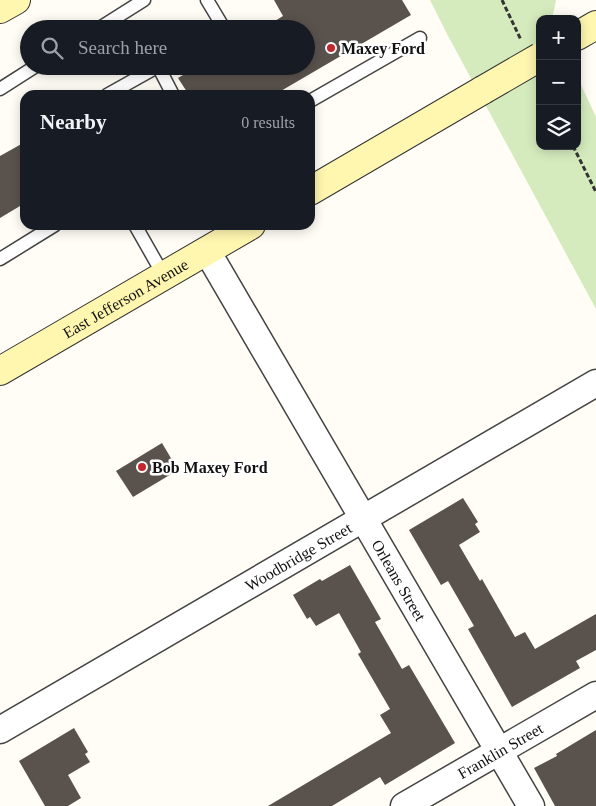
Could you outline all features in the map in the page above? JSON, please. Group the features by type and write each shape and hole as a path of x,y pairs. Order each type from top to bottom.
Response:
{"main road":[{"path":"0,9 16,0"},
{"path":"581,34 596,25"},
{"path":"315,188 536,59"},
{"name":"East Jefferson Avenue","path":"0,371 243,230"}],"street":[{"name":"Orleans Street","path":"207,251 531,806"},
{"name":"Woodbridge Street","path":"0,730 596,383"},
{"name":"Franklin Street","path":"404,806 596,696"}],"lane":[{"path":"112,20 144,0"},
{"path":"207,0 219,20"},
{"path":"315,98 420,38"},
{"path":"0,88 21,75"},
{"path":"117,90 142,75"},
{"path":"163,75 170,90"},
{"path":"0,259 48,230"},
{"path":"138,230 164,276"}],"path":[{"path":"575,150 596,192"}],"green space":[{"path":"430,0 556,0 553,15 536,15 536,150 581,150 581,85 596,117 596,309"}],"building":[{"name":"Maxey Ford","path":"274,0 402,0 411,15 315,71 315,20 277,20 283,16"},
{"name":"Maxey Ford","path":"183,75 308,75 283,90 186,90 178,78"},
{"path":"20,145 20,206 0,218 0,156"},
{"path":"162,443 178,470 133,497 116,471"},
{"path":"463,498 478,522 475,524 480,532 459,545 480,581 482,579 515,637 525,632 535,649 596,614 596,650 576,661 580,668 512,707 468,629 474,626 448,581 441,585 409,530"},
{"path":"350,565 381,619 375,622 402,669 409,665 455,743 385,785 380,777 332,806 268,806 391,733 380,715 390,709 358,654 361,652 339,613 316,626 310,617 307,619 293,595 320,579 322,581"},
{"path":"74,728 88,752 85,754 90,762 68,775 81,798 68,806 45,806 19,761"},
{"path":"596,730 596,806 555,806 534,768 557,756 556,754"}],"place":[{"name":"Maxey Ford","path":"331,48"},
{"name":"Bob Maxey Ford","path":"142,467"}]}
